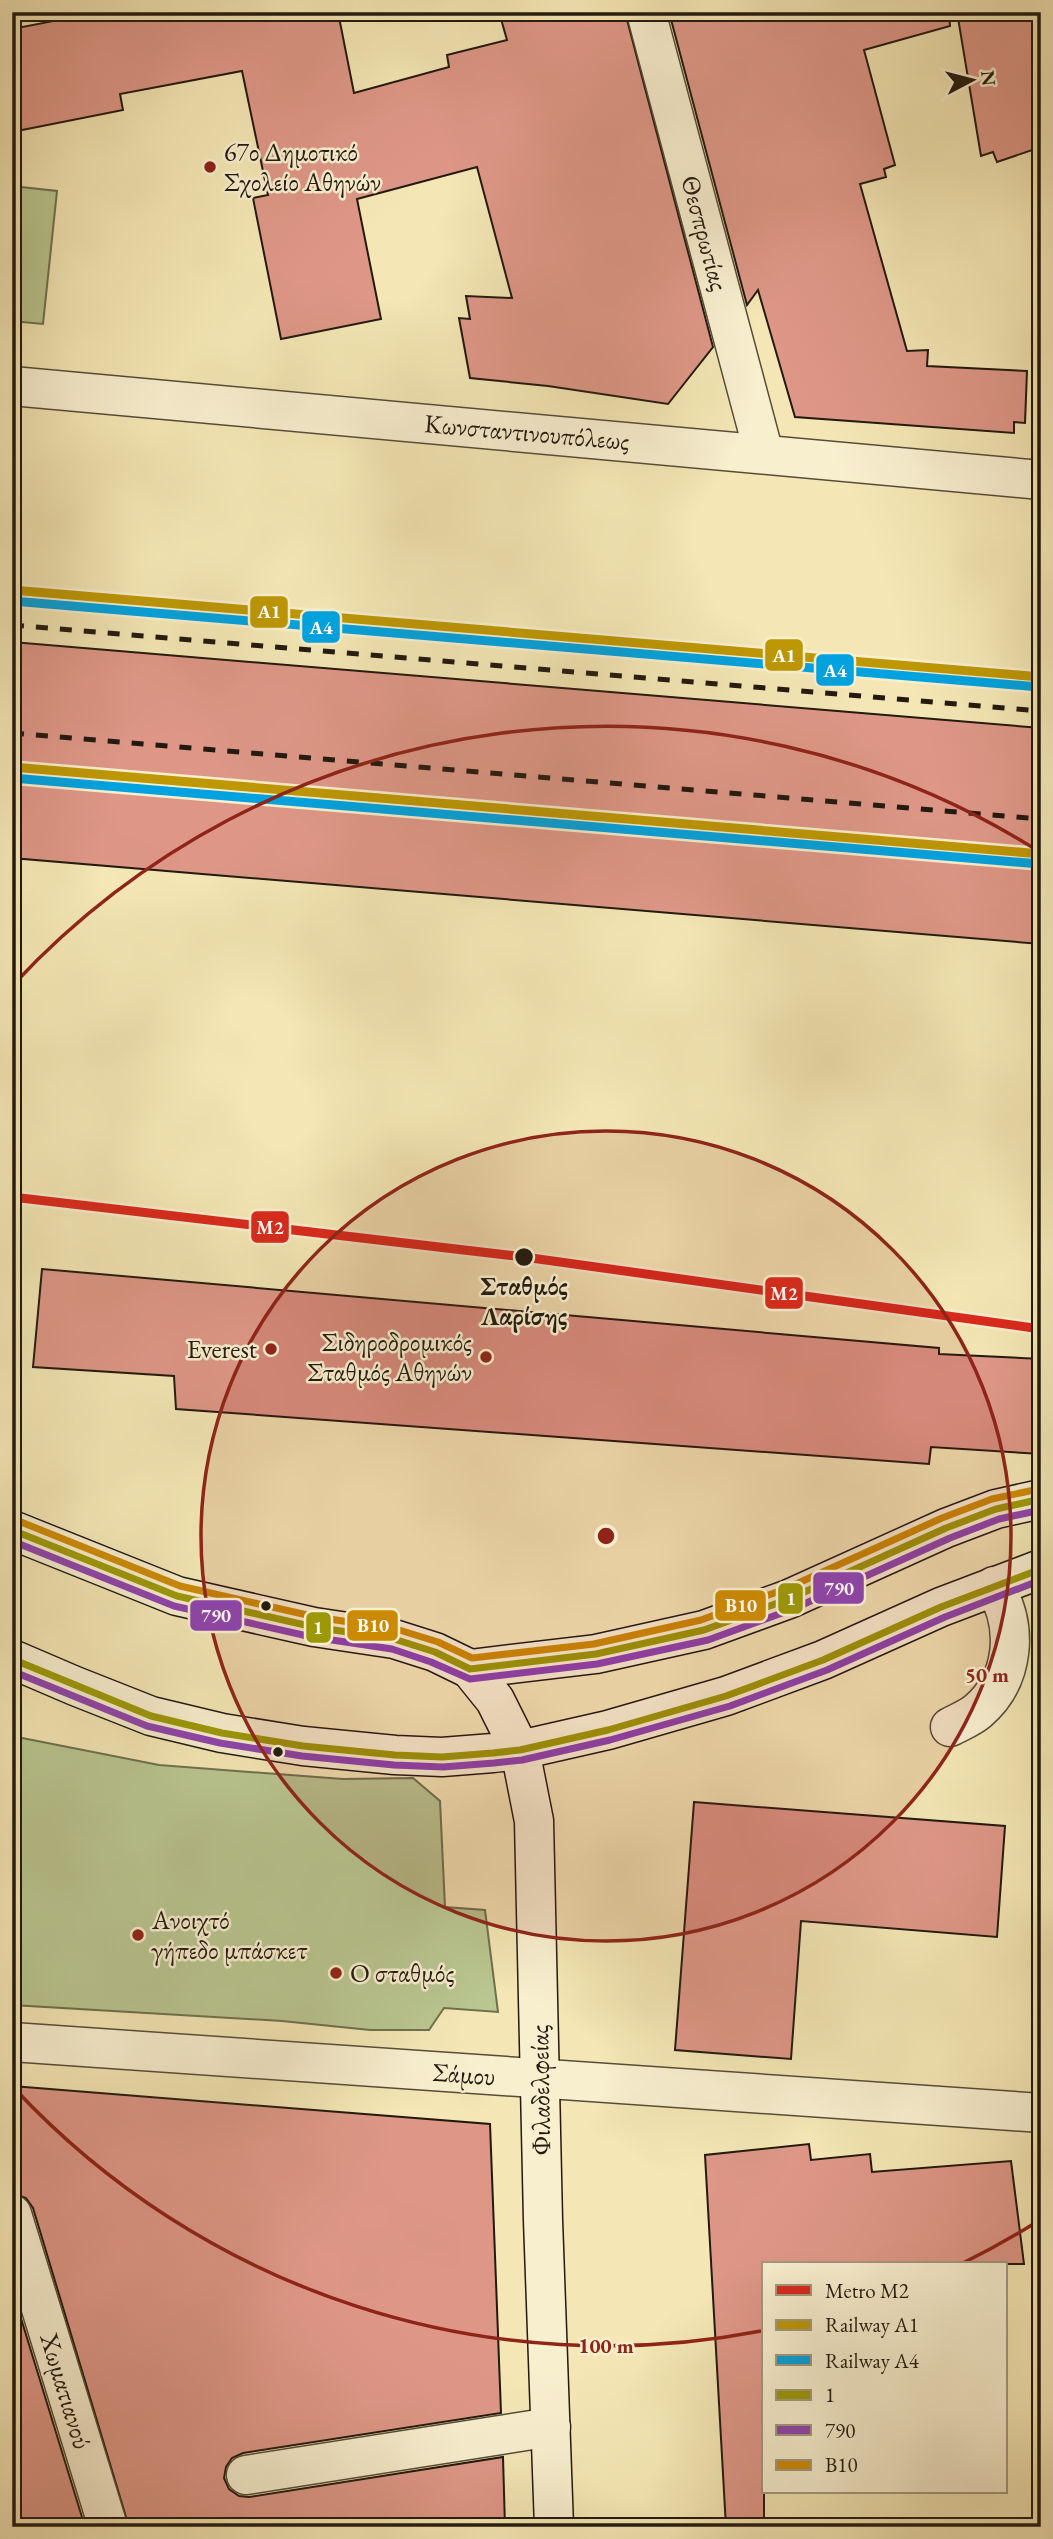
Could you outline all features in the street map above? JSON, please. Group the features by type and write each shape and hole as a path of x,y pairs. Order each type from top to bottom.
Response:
{"street":[{"name":"Θεσπρωτίας","path":"646,12 764,454"},
{"name":"Κωνσταντινουπόλεως","path":"12,386 1041,480"},
{"path":"12,1530 177,1595 314,1628 394,1639 435,1652 470,1669 596,1654 704,1630 789,1599 946,1528 996,1509 1041,1500"},
{"path":"12,1659 151,1716 222,1733 303,1746 442,1757 520,1750 608,1730 726,1696 823,1660 941,1607 1041,1569"},
{"path":"950,1727 978,1712 998,1689 1009,1662 1011,1632 1004,1602 994,1586"},
{"name":"Φιλαδελφείας","path":"470,1669 495,1700 520,1750 534,1821 554,2527"},
{"name":"Σάμου","path":"12,2042 1040,2116"},
{"name":"Χωματιανού","path":"12,2214 25,2303 108,2527"},
{"path":"246,2475 551,2427"}],"green space":[{"path":"12,186 57,191 43,324 12,321"},
{"path":"12,1736 159,1765 343,1779 413,1778 440,1801 445,1907 485,1910 498,2012 444,2008 429,2030 370,2030 282,2021 12,2005"}],"building":[{"path":"74,12 338,12 354,93 449,67 447,55 507,40 499,12 625,12 713,347 668,404 548,386 470,378 459,318 470,319 466,296 512,298 477,167 357,199 381,319 281,339 253,198 268,195 242,71 120,94 123,110 12,132 12,29 74,17"},
{"path":"669,12 949,12 950,26 864,50 895,165 884,169 886,177 860,184 907,351 928,350 927,366 1027,371 1025,423 1014,422 1014,433 795,417 758,290 747,305"},
{"path":"957,12 1041,12 1041,147 997,162 993,152 981,156"},
{"path":"12,642 1041,728 1041,944 12,858"},
{"name":"Σιδηροδρομικός Σταθμός Αθηνών","path":"42,1269 939,1348 939,1354 1041,1359 1041,1454 931,1447 929,1464 176,1409 174,1376 33,1367"},
{"path":"694,1802 1005,1826 997,1937 801,1921 791,2059 675,2050"},
{"path":"12,2086 490,2124 501,2413 243,2453 232,2458 226,2467 224,2478 229,2489 239,2496 249,2497 503,2457 505,2527 129,2527 33,2208 26,2198 12,2193"},
{"path":"809,2144 811,2160 870,2154 872,2172 1011,2161 1024,2264 762,2262 764,2527 726,2527 705,2155"},
{"path":"12,2289 85,2527 12,2527"}],"railway":[{"path":"12,625 1041,711"},
{"path":"12,733 1041,819"}],"metro line":[{"name":"Μ2","path":"12,1197 524,1257 1041,1329"}],"rail line":[{"name":"A1","path":"12,590 1041,677"},
{"name":"A4","path":"12,601 1040,687"},
{"name":"A1","path":"12,767 1041,854"},
{"name":"A4","path":"12,778 1040,864"}],"transit line":[{"name":"Β10","path":"16,1520 180,1586 316,1617 396,1629 438,1642 472,1658 594,1644 701,1620 785,1589 942,1518 992,1499 1039,1489"},
{"name":"1","path":"12,1530 177,1596 314,1627 394,1639 435,1652 470,1669 596,1654 704,1630 789,1599 946,1528 996,1509 1041,1499"},
{"name":"790","path":"12,1541 174,1606 312,1637 392,1649 470,1679 597,1664 708,1640 793,1609 950,1538 999,1519 1041,1510"},
{"name":"1","path":"12,1659 151,1716 222,1733 303,1746 395,1755 442,1757 493,1753 520,1750 608,1730 726,1696 823,1660 941,1607 1041,1569"},
{"name":"790","path":"12,1671 147,1726 220,1743 302,1756 394,1765 443,1767 494,1763 522,1760 610,1740 730,1706 827,1670 945,1617 1041,1580"}],"place":[{"name":"67ο Δημοτικό Σχολείο Αθηνών","path":"210,167"},
{"name":"Σταθμός Λαρίσης","path":"524,1257"},
{"name":"Everest","path":"271,1349"},
{"name":"Σιδηροδρομικός Σταθμός Αθηνών","path":"486,1357"},
{"name":"Ανοιχτό γήπεδο μπάσκετ","path":"138,1935"},
{"name":"Ο σταθμός","path":"336,1973"}]}
